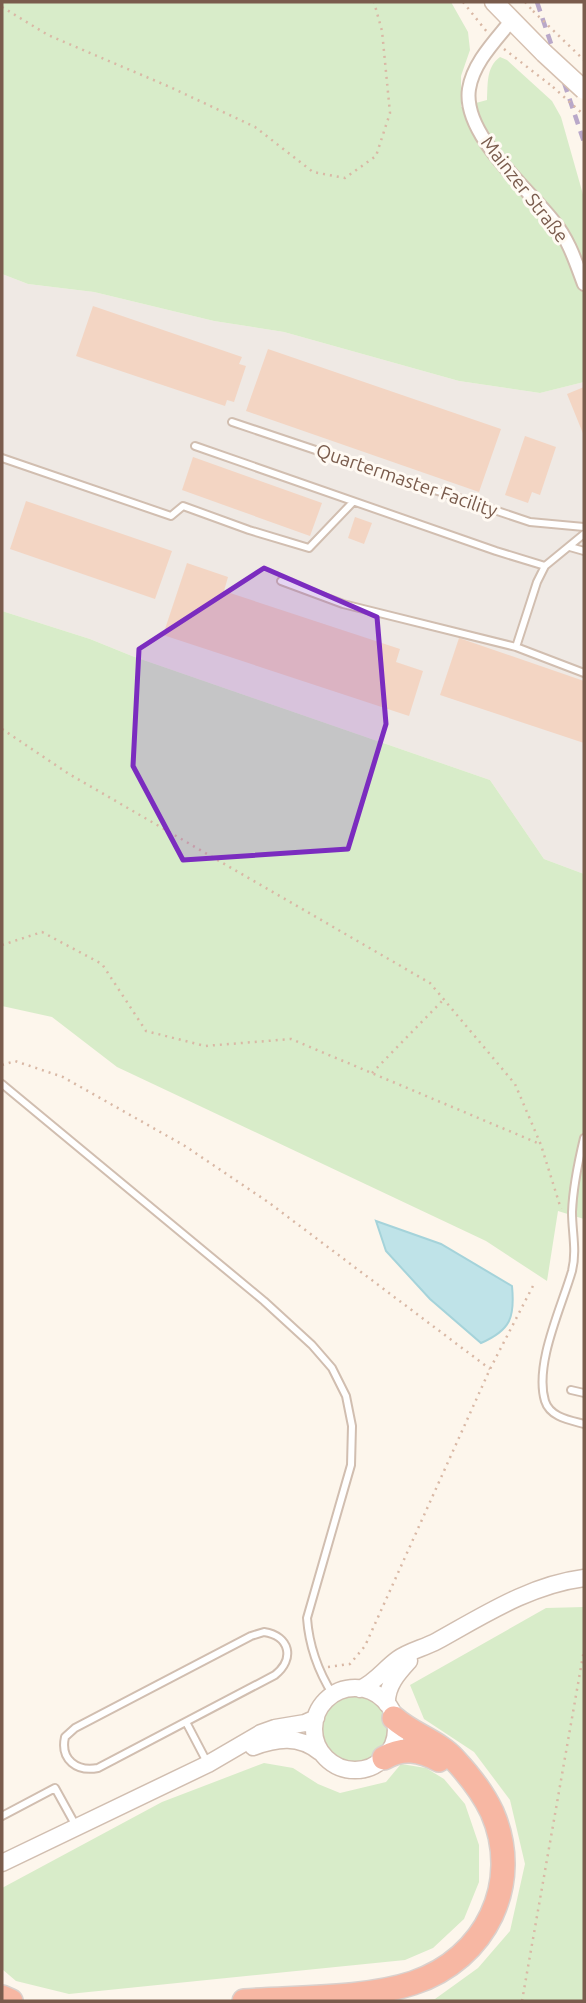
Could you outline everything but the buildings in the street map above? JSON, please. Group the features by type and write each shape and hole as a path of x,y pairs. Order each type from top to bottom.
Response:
{"highway":[{"path":"244,2001 393,1988 428,1977 460,1958 477,1940 490,1918 503,1875 499,1832 491,1811 476,1786 447,1751 407,1730 390,1711"},
{"path":"384,1758 402,1751 419,1751 446,1765 476,1786"},
{"path":"2,1997 11,2001"}],"main road":[{"path":"494,2 584,90"}],"street":[{"name":"Mainzer Straße","path":"511,21 478,64 469,87 472,118 491,148 556,223 572,252 584,284"},
{"path":"322,1753 315,1740 316,1718 322,1705 332,1695 360,1689 372,1683 399,1658 421,1649 507,1602 552,1584 584,1578"},
{"path":"208,1764 265,1742 281,1739 302,1740 333,1764 356,1770 371,1766 384,1758 394,1739 387,1694 392,1683 421,1649"},
{"path":"360,1689 375,1694 390,1711"},
{"path":"2,1863 208,1764 261,1733 316,1718"}],"lane":[{"name":"Quartermaster Facility","path":"232,422 530,522 584,527"},
{"name":"Quartermaster Facility","path":"195,446 545,566"},
{"name":"Quartermaster Facility","path":"2,458 171,516 183,506 309,548 353,502"},
{"path":"516,648 537,582 545,566 584,534"},
{"path":"570,547 584,551"},
{"path":"281,581 343,604 516,648 584,673"},
{"path":"2,1084 264,1301 312,1345 332,1368 346,1396 352,1426 351,1465 307,1618 309,1639 318,1667 332,1695"},
{"path":"584,1138 576,1168 572,1213 573,1268 547,1349 544,1396 551,1411 559,1417 584,1424"},
{"path":"571,1390 584,1393"},
{"path":"264,1632 273,1633 280,1638 288,1654 284,1668 186,1722 98,1768 84,1769 72,1764 64,1752 65,1737 75,1728 251,1636 264,1632"},
{"path":"186,1722 208,1764"},
{"path":"2,1816 55,1788 76,1828"}],"path":[{"path":"2,7 48,35 256,127 313,172 345,178 376,156 390,113 382,31 374,2"},
{"path":"463,2 495,42 584,115"},
{"path":"524,2 584,60"},
{"path":"2,729 69,774 430,983 515,1084 541,1144 564,1217 574,1236"},
{"path":"2,945 42,932 102,964 146,1031 205,1046 291,1039 541,1144"},
{"path":"372,1073 444,1000"},
{"path":"2,1065 15,1061 63,1077 184,1146 268,1202 490,1369"},
{"path":"318,1667 350,1664 365,1646 490,1369 534,1284"},
{"path":"522,2001 584,1650"}],"highlighted area":[{"path":"264,568 377,617 386,724 348,849 183,860 133,766 139,649"}],"shaded area":[{"path":"2,274 28,284 94,292 214,321 284,332 459,381 540,393 584,382 584,874 544,859 490,780 90,639 2,611"}],"green space":[{"path":"2,2 451,2 468,32 470,50 461,76 461,107 487,100 490,71 500,57 507,60 552,101 561,117 584,198 584,382 540,393 459,381 284,332 214,321 94,292 28,284 2,274"},
{"path":"2,611 90,639 490,780 544,859 584,874 584,1219 558,1211 547,1281 486,1241 117,1067 52,1017 2,1006"},
{"path":"584,1607 584,2001 413,2001 435,1999 478,1968 510,1931 525,1864 510,1800 474,1752 424,1719 410,1685 546,1608"},
{"path":"355,1696 368,1698 378,1706 386,1716 386,1742 378,1752 368,1760 355,1762 342,1760 332,1752 324,1742 322,1729 324,1716 332,1706 342,1698"},
{"path":"264,1763 293,1768 318,1784 340,1793 386,1782 401,1764 426,1768 444,1779 465,1804 479,1845 479,1882 464,1919 433,1948 405,1960 69,1994 16,1981 2,1969 2,1888 162,1802"}],"water":[{"path":"376,1221 441,1244 512,1286 513,1306 505,1327 481,1343 430,1299 386,1251"}],"railway":[{"path":"537,2 584,142"}]}
